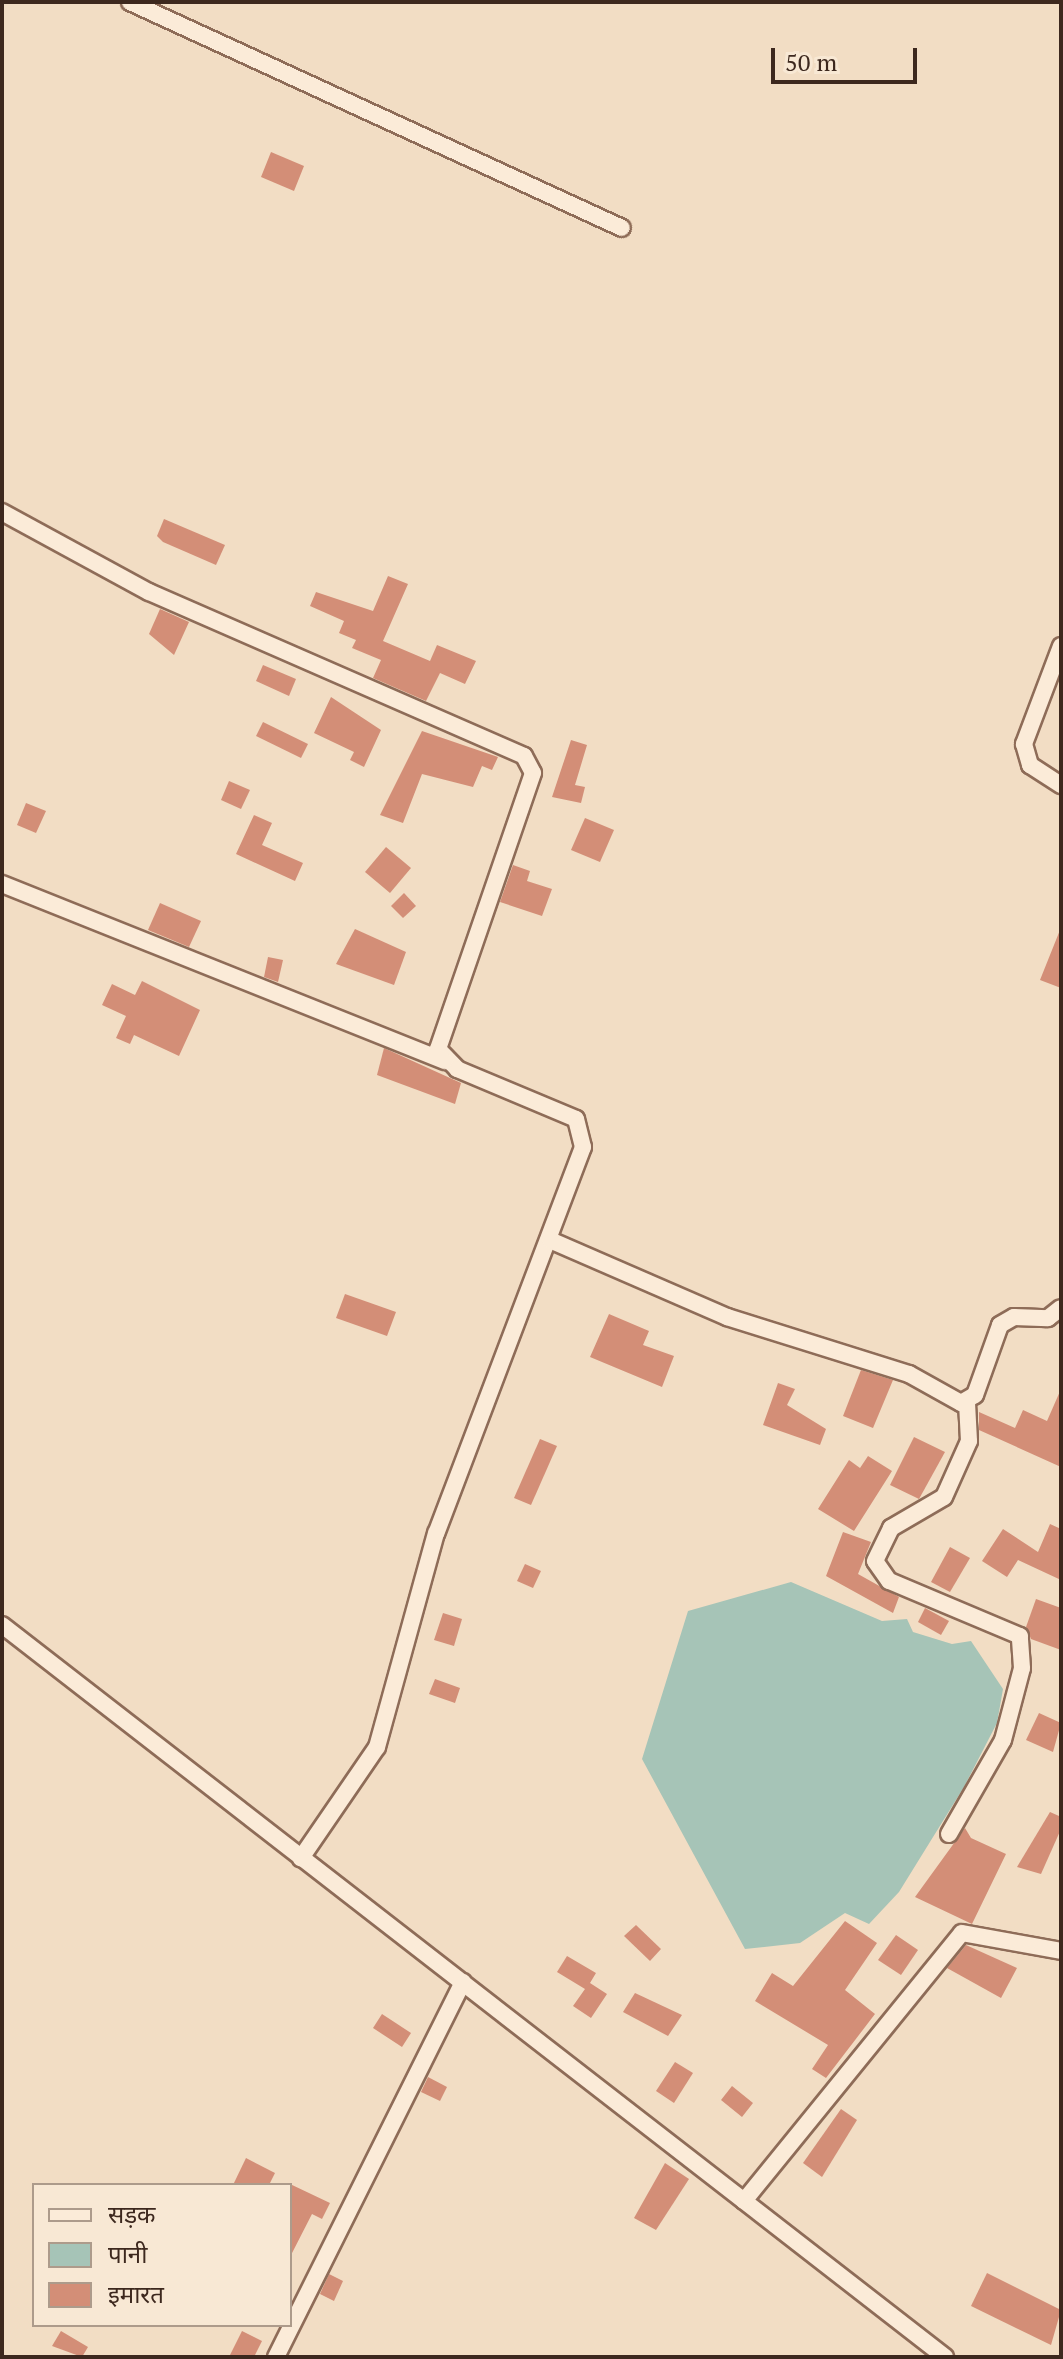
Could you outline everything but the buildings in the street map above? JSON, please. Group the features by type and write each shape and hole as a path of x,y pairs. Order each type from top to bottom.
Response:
{"street":[{"path":"130,2 622,228"},
{"path":"2,512 149,592 524,756 531,791 500,855 442,1026 438,1049 445,1061"},
{"path":"1061,646 1024,744 1030,765 1061,785"},
{"path":"2,884 445,1061 584,1129 550,1240 436,1533 377,1747 301,1858"},
{"path":"550,1240 727,1317 864,1357 967,1403"},
{"path":"949,1834 1003,1740 1022,1668 1020,1636 889,1581 875,1561 891,1528 944,1497 969,1441 967,1403 1000,1325 1014,1317 1048,1318 1061,1308"},
{"path":"2,1625 945,2357"},
{"path":"744,2201 962,1933 1061,1951"},
{"path":"298,2295 463,1982"},
{"path":"276,2357 287,2327"}],"water":[{"path":"791,1582 882,1621 907,1619 913,1632 952,1644 971,1641 1003,1689 997,1723 964,1787 899,1892 869,1924 845,1913 800,1943 745,1949 642,1759 688,1611"}]}
